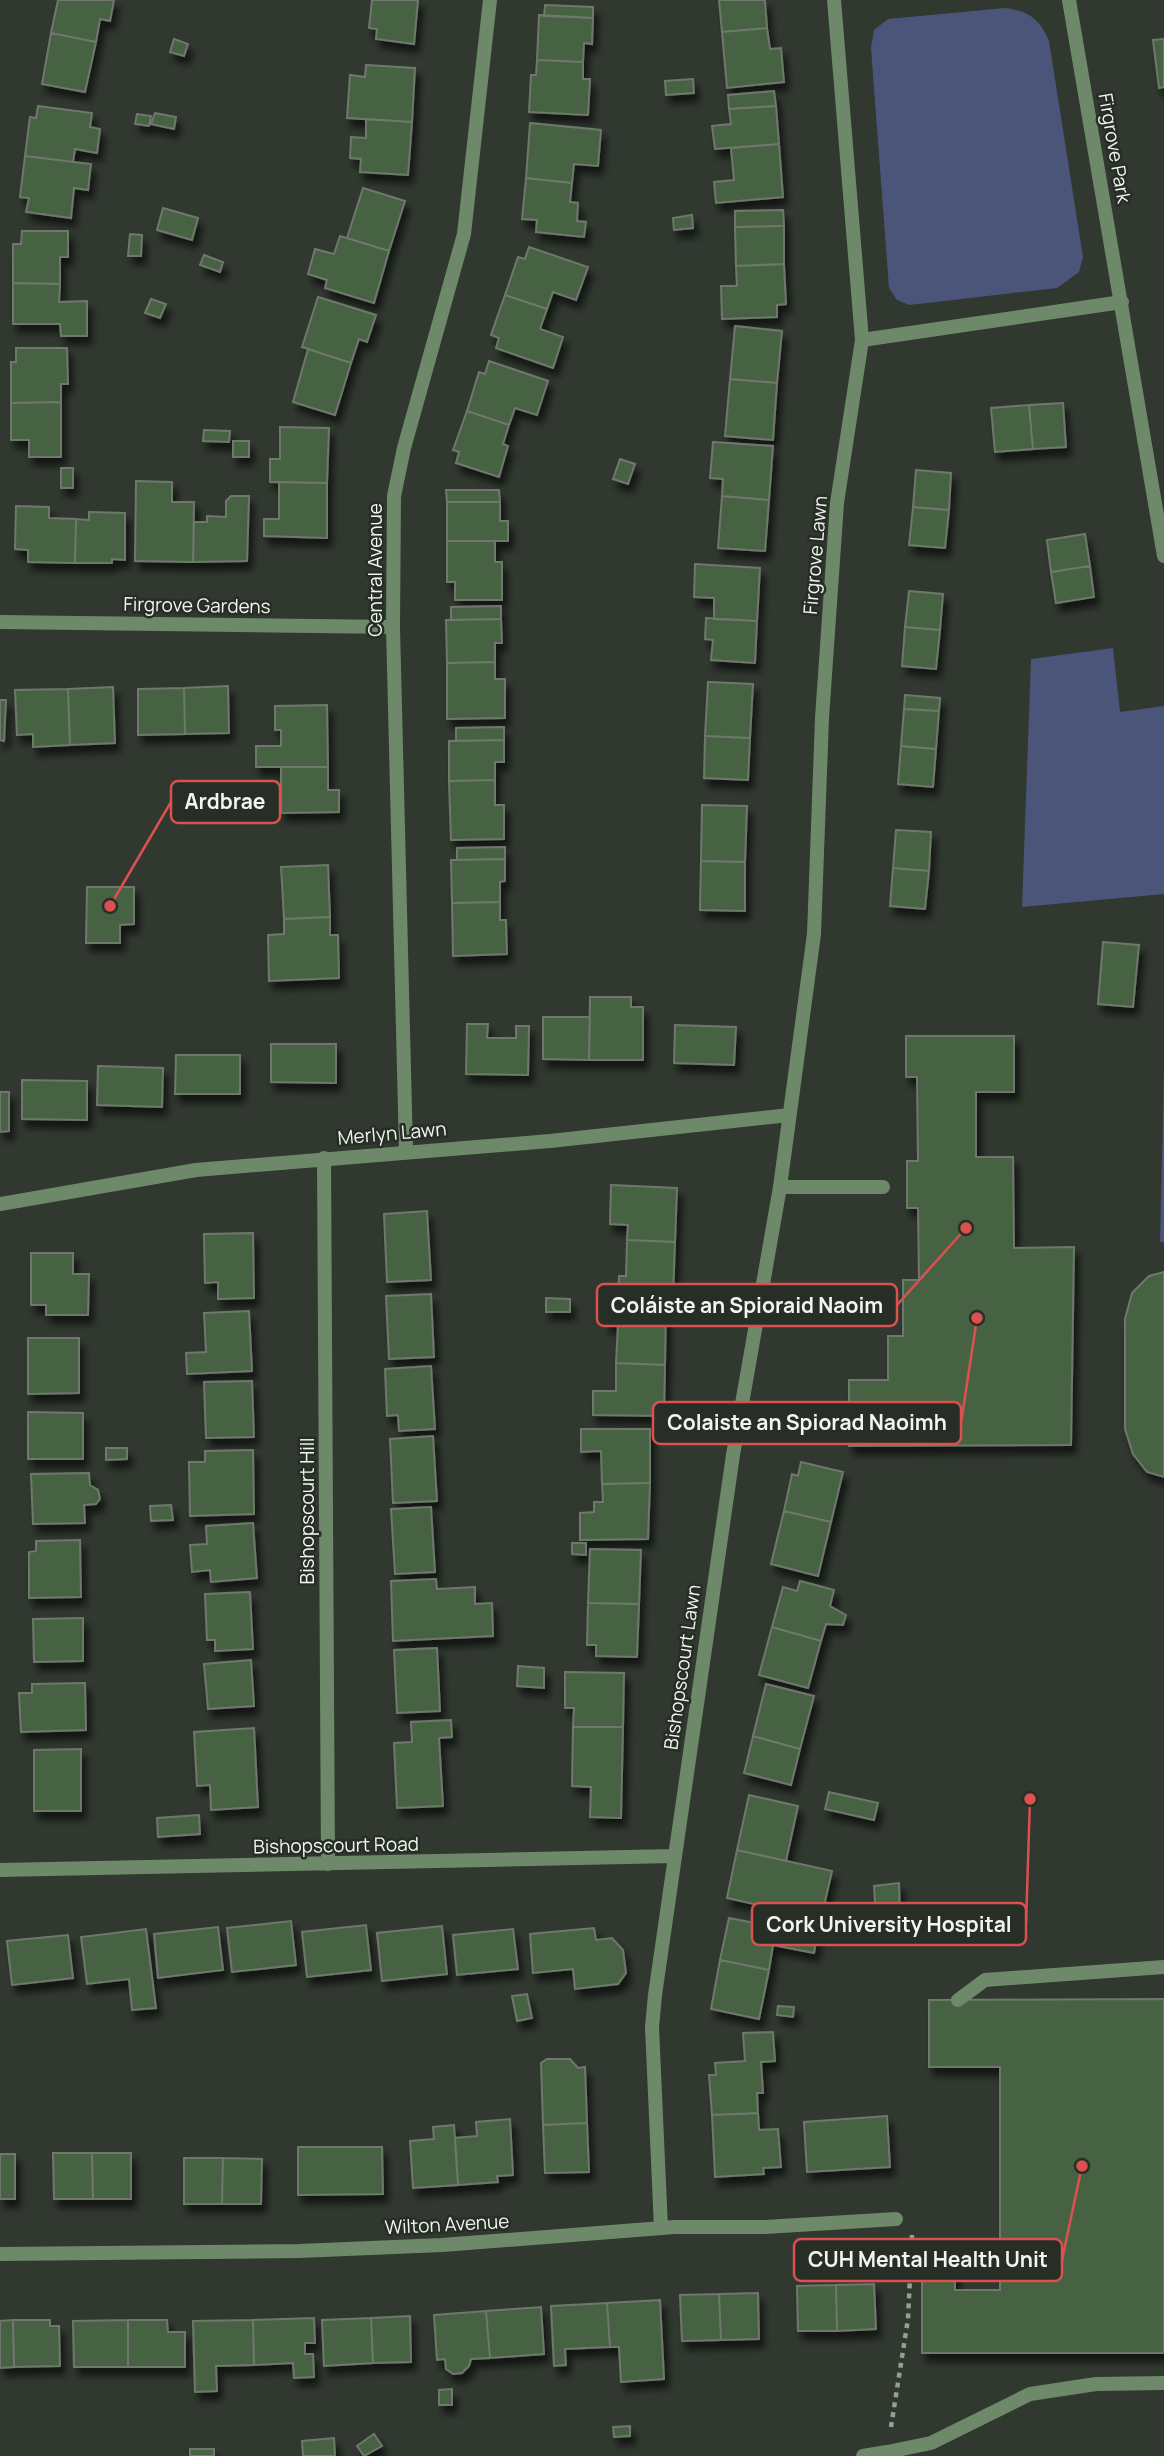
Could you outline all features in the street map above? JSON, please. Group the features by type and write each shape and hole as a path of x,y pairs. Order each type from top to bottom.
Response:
{"street":[{"name":"Central Avenue","path":"405,1150 393,628 396,483 464,233 490,0"},
{"name":"Firgrove Lawn","path":"789,1115 814,934 822,718 837,503 862,340 834,0"},
{"name":"Firgrove Park","path":"1069,0 1164,556"},
{"path":"862,340 1122,302"},
{"name":"Firgrove Gardens","path":"0,622 393,628"},
{"name":"Merlyn Lawn","path":"0,1204 155,1175 405,1150 550,1141 789,1115"},
{"name":"Bishopscourt Lawn","path":"661,2228 652,2027 674,1856 738,1425 780,1187 789,1115"},
{"name":"Bishopscourt Hill","path":"324,1158 328,1864"},
{"path":"780,1187 883,1187"},
{"name":"Bishopscourt Road","path":"0,1870 674,1856"},
{"path":"958,2000 985,1980 1164,1967"},
{"name":"Wilton Avenue","path":"0,2254 299,2251 442,2245 661,2228 765,2227 896,2219"},
{"path":"863,2456 886,2454 931,2443 1030,2394 1097,2384 1164,2383"}],"path":[{"path":"886,2454 908,2319 913,2212 905,2211 896,2219"}],"shaded area":[{"path":"1005,8 1033,17 1049,41 1083,257 1079,272 1057,288 909,305 897,300 889,288 871,48 874,30 888,19"},
{"path":"1113,648 1120,712 1164,706 1164,894 1022,907 1031,659"},
{"path":"1164,1069 1164,1242 1160,1242"}],"building":[{"path":"58,0 114,0 110,21 100,19 96,42 51,33"},
{"path":"372,0 418,0 414,44 376,39 377,29 369,28"},
{"path":"719,0 765,0 767,28 722,32"},
{"path":"545,5 593,7 593,18 544,16"},
{"path":"539,15 593,18 592,44 584,43 583,62 537,60"},
{"path":"767,28 770,49 781,48 784,82 727,88 722,32"},
{"path":"51,33 96,42 85,92 42,84"},
{"path":"174,39 188,44 184,56 170,52"},
{"path":"1164,39 1164,87 1159,88 1153,40"},
{"path":"537,60 583,62 583,79 590,79 588,115 529,112 531,75 536,75"},
{"path":"366,65 415,68 412,122 347,118 350,75 365,77"},
{"path":"693,79 694,93 666,95 665,81"},
{"path":"774,91 776,106 729,109 728,95"},
{"path":"38,106 92,113 90,127 100,129 97,153 75,149 73,162 25,156 30,117 36,118"},
{"path":"776,106 779,144 715,149 712,126 731,124 729,109"},
{"path":"155,113 176,117 174,129 151,124"},
{"path":"137,114 151,116 149,126 135,124"},
{"path":"366,119 412,122 408,175 360,172 361,159 350,158 351,137 366,138"},
{"path":"530,123 601,130 598,166 574,164 572,183 526,178"},
{"path":"779,144 783,197 716,203 714,182 734,180 731,148"},
{"path":"25,156 91,164 88,190 74,188 71,218 26,212 29,198 20,197"},
{"path":"526,178 572,183 570,202 578,203 577,221 586,222 584,237 536,232 537,220 522,219"},
{"path":"363,188 405,201 389,251 347,238"},
{"path":"163,208 198,218 192,240 157,230"},
{"path":"783,210 784,226 735,227 735,211"},
{"path":"692,215 693,228 674,230 673,218"},
{"path":"784,226 784,264 736,266 735,227"},
{"path":"22,231 68,231 68,257 60,257 60,284 13,283 13,244 21,244"},
{"path":"130,234 142,235 141,256 128,256"},
{"path":"340,236 389,251 374,303 325,288 327,280 308,274 315,249 334,254"},
{"path":"529,247 588,267 576,300 553,292 547,309 505,295 518,257 525,259"},
{"path":"204,255 223,262 220,272 200,265"},
{"path":"784,264 786,304 777,305 777,317 722,319 721,286 737,286 736,266"},
{"path":"13,283 60,284 59,302 87,301 87,336 61,336 60,324 13,324"},
{"path":"505,295 547,309 540,329 563,337 553,368 496,348 499,338 491,335"},
{"path":"318,297 376,315 367,342 359,339 351,363 302,347"},
{"path":"151,299 166,304 160,318 145,313"},
{"path":"735,326 782,331 777,383 730,379"},
{"path":"16,348 67,348 68,384 61,384 61,402 11,403 11,362 16,362"},
{"path":"308,349 351,363 335,415 293,402"},
{"path":"489,361 548,381 537,415 515,408 509,425 467,411 479,372 485,374"},
{"path":"730,379 777,383 773,440 725,436"},
{"path":"61,402 61,457 29,457 29,440 11,440 11,403"},
{"path":"1063,403 1066,447 1033,449 1029,405"},
{"path":"1029,405 1033,449 995,452 991,408"},
{"path":"467,411 509,425 503,444 508,446 499,477 456,463 459,452 453,450"},
{"path":"280,427 329,428 327,483 270,482 270,459 280,459"},
{"path":"204,430 230,431 229,442 203,441"},
{"path":"233,441 249,441 249,457 233,457"},
{"path":"713,442 773,446 769,500 722,496 723,479 710,478"},
{"path":"620,459 635,464 628,484 613,479"},
{"path":"61,468 73,468 73,488 61,488"},
{"path":"916,470 951,473 949,510 913,507"},
{"path":"136,481 172,482 172,502 194,502 193,562 135,561"},
{"path":"279,482 327,483 327,538 264,536 264,519 279,519"},
{"path":"446,490 499,490 500,502 447,502"},
{"path":"231,496 249,496 247,561 193,562 194,522 207,522 207,516 226,517 226,501"},
{"path":"722,496 769,500 765,551 718,548"},
{"path":"447,502 500,502 500,521 508,521 508,541 447,541"},
{"path":"16,506 49,507 49,518 76,519 75,563 28,562 28,550 15,549"},
{"path":"913,507 949,510 945,548 909,545"},
{"path":"89,512 125,513 125,560 112,559 112,563 75,563 76,519 89,520"},
{"path":"1085,534 1090,566 1051,572 1047,540"},
{"path":"447,541 495,541 495,562 502,562 502,600 455,600 455,582 447,582"},
{"path":"695,564 760,568 757,621 714,619 714,598 694,597"},
{"path":"1090,566 1094,597 1056,603 1051,572"},
{"path":"909,591 943,594 940,630 905,627"},
{"path":"501,606 501,619 451,620 451,607"},
{"path":"706,618 757,621 755,663 711,660 713,640 705,639"},
{"path":"501,619 502,643 495,643 495,662 447,663 446,620"},
{"path":"905,627 940,630 936,669 902,666"},
{"path":"495,662 495,679 505,679 505,718 447,719 447,663"},
{"path":"708,682 753,684 750,738 705,736"},
{"path":"228,686 229,733 185,734 184,688"},
{"path":"113,687 115,743 70,745 68,689"},
{"path":"184,688 185,734 138,735 138,689"},
{"path":"68,689 70,745 33,747 33,734 17,735 15,690"},
{"path":"905,695 940,698 939,711 904,709"},
{"path":"0,700 6,700 4,741 0,740"},
{"path":"327,705 328,767 256,767 256,746 281,746 281,730 275,730 275,706"},
{"path":"904,709 939,711 936,749 901,746"},
{"path":"504,727 504,740 456,741 456,728"},
{"path":"705,736 750,738 748,780 704,778"},
{"path":"504,740 504,762 495,762 495,780 449,781 449,741"},
{"path":"901,746 936,749 933,787 898,784"},
{"path":"281,767 328,767 328,790 339,790 339,812 281,813"},
{"path":"495,780 495,805 504,805 504,839 451,840 449,781"},
{"path":"702,805 747,806 745,862 701,861"},
{"path":"896,830 931,832 929,871 893,868"},
{"path":"505,847 505,859 457,860 457,848"},
{"path":"505,859 505,881 500,882 500,902 452,903 451,860"},
{"path":"701,861 745,862 745,911 700,910"},
{"path":"328,865 330,917 284,919 281,867"},
{"path":"893,868 929,871 925,909 890,906"},
{"path":"87,887 134,887 134,924 120,925 120,943 86,943"},
{"path":"500,902 500,920 506,920 507,954 453,956 452,903"},
{"path":"330,917 330,935 338,935 339,978 269,981 268,935 284,934 284,919"},
{"path":"1103,942 1139,945 1133,1007 1098,1004"},
{"path":"590,997 631,997 631,1007 643,1007 643,1060 589,1060"},
{"path":"543,1017 590,1017 589,1060 543,1059"},
{"path":"467,1024 488,1024 487,1038 516,1038 516,1026 529,1026 528,1075 466,1074"},
{"path":"675,1025 736,1027 734,1065 674,1063"},
{"path":"906,1036 1014,1036 1014,1092 976,1092 976,1157 1013,1157 1014,1248 1074,1247 1071,1445 849,1446 849,1380 888,1380 888,1336 903,1336 903,1280 919,1280 918,1208 907,1208 907,1161 918,1161 917,1077 906,1077"},
{"path":"271,1044 336,1044 336,1083 271,1082"},
{"path":"176,1055 240,1055 240,1094 175,1094"},
{"path":"98,1066 163,1068 162,1107 97,1105"},
{"path":"22,1080 87,1081 87,1120 22,1119"},
{"path":"0,1092 9,1092 9,1131 0,1132"},
{"path":"611,1185 677,1188 675,1242 627,1240 628,1225 610,1224"},
{"path":"427,1211 431,1280 387,1282 384,1214"},
{"path":"253,1233 254,1298 218,1299 218,1282 205,1283 204,1234"},
{"path":"627,1240 675,1242 673,1297 618,1295 619,1276 626,1276"},
{"path":"31,1253 73,1253 73,1274 89,1274 88,1315 46,1315 46,1305 31,1305"},
{"path":"1164,1272 1164,1477 1147,1472 1133,1454 1125,1429 1125,1319 1132,1293 1149,1276"},
{"path":"431,1294 434,1357 389,1359 386,1296"},
{"path":"546,1298 570,1299 570,1312 546,1312"},
{"path":"606,1306 666,1307 665,1365 616,1363 618,1325 606,1325"},
{"path":"249,1311 252,1371 187,1374 186,1353 206,1352 204,1313"},
{"path":"28,1338 79,1338 79,1393 28,1394"},
{"path":"616,1363 665,1365 664,1416 593,1415 593,1391 616,1391"},
{"path":"431,1366 435,1429 399,1431 398,1415 387,1416 385,1369"},
{"path":"252,1381 254,1437 206,1438 204,1382"},
{"path":"28,1412 83,1413 83,1459 28,1459"},
{"path":"581,1429 650,1429 650,1483 602,1484 601,1451 581,1452"},
{"path":"433,1436 437,1501 393,1503 390,1439"},
{"path":"106,1448 127,1448 127,1459 106,1460"},
{"path":"253,1450 254,1514 190,1516 189,1462 205,1462 205,1451"},
{"path":"801,1462 843,1472 831,1522 784,1511 792,1474 798,1476"},
{"path":"89,1473 90,1485 98,1490 100,1499 96,1504 84,1505 85,1523 33,1524 31,1474"},
{"path":"650,1483 648,1539 580,1540 580,1513 594,1512 594,1502 603,1502 602,1484"},
{"path":"171,1505 173,1520 151,1521 150,1506"},
{"path":"431,1507 435,1572 395,1574 391,1509"},
{"path":"784,1511 831,1522 818,1576 771,1564"},
{"path":"253,1523 257,1578 211,1582 210,1570 192,1572 190,1545 207,1544 206,1526"},
{"path":"80,1540 81,1597 29,1598 29,1552 36,1551 36,1541"},
{"path":"572,1543 586,1543 586,1555 572,1554"},
{"path":"590,1549 641,1550 639,1604 588,1603"},
{"path":"436,1579 437,1589 475,1587 475,1604 492,1603 493,1636 393,1641 391,1581"},
{"path":"800,1581 834,1590 830,1606 846,1615 843,1625 826,1624 821,1641 772,1627 783,1587 797,1591"},
{"path":"250,1592 253,1649 215,1651 215,1640 207,1640 205,1594"},
{"path":"588,1603 639,1604 637,1657 596,1656 596,1645 587,1645"},
{"path":"83,1618 83,1661 34,1662 33,1619"},
{"path":"772,1627 821,1641 808,1688 759,1675"},
{"path":"437,1648 440,1711 397,1713 394,1650"},
{"path":"251,1660 254,1706 208,1709 204,1664"},
{"path":"518,1666 544,1668 544,1688 517,1686"},
{"path":"565,1672 624,1673 623,1727 573,1727 574,1708 565,1708"},
{"path":"85,1683 86,1730 21,1732 19,1693 32,1693 32,1684"},
{"path":"766,1684 814,1696 800,1749 753,1736"},
{"path":"451,1720 452,1737 439,1738 443,1806 397,1808 394,1743 412,1742 411,1722"},
{"path":"573,1727 623,1727 621,1818 590,1817 591,1787 572,1786"},
{"path":"254,1728 258,1807 211,1810 210,1785 197,1786 194,1732"},
{"path":"753,1736 800,1749 791,1785 744,1773"},
{"path":"81,1749 81,1811 34,1811 34,1750"},
{"path":"829,1792 878,1803 874,1820 825,1809"},
{"path":"749,1795 798,1806 786,1861 737,1850"},
{"path":"199,1815 200,1834 158,1837 157,1818"},
{"path":"737,1850 832,1871 821,1919 727,1898"},
{"path":"899,1883 900,1917 876,1919 874,1886"},
{"path":"772,1916 819,1925 814,1953 773,1945 769,1970 720,1960 729,1918 770,1926"},
{"path":"291,1921 296,1965 232,1972 227,1928"},
{"path":"366,1925 371,1970 307,1977 302,1932"},
{"path":"442,1926 447,1974 382,1981 377,1933"},
{"path":"218,1927 223,1970 158,1978 154,1934"},
{"path":"594,1928 596,1940 612,1938 623,1950 626,1973 618,1984 575,1989 573,1969 533,1973 530,1934"},
{"path":"146,1929 156,2008 132,2010 129,1979 87,1984 81,1937"},
{"path":"513,1929 518,1969 457,1975 453,1935"},
{"path":"68,1935 73,1978 12,1985 7,1941"},
{"path":"720,1960 769,1970 759,2019 711,2009"},
{"path":"527,1994 532,2018 517,2021 512,1996"},
{"path":"1164,1999 1164,2353 922,2353 922,2265 955,2265 955,2290 1000,2290 1000,2067 929,2067 929,2000"},
{"path":"778,2006 794,2007 793,2017 777,2015"},
{"path":"773,2032 775,2061 761,2062 763,2093 757,2093 758,2113 712,2115 709,2075 716,2075 715,2063 745,2061 743,2033"},
{"path":"547,2059 570,2059 578,2068 585,2067 587,2123 543,2125 541,2063"},
{"path":"758,2113 759,2130 778,2129 781,2167 763,2168 764,2174 715,2177 712,2115"},
{"path":"887,2116 890,2167 807,2172 804,2122"},
{"path":"510,2119 513,2175 497,2176 498,2182 458,2185 455,2138 477,2136 476,2122"},
{"path":"587,2123 589,2172 545,2173 543,2125"},
{"path":"454,2125 458,2185 413,2188 410,2141 434,2139 433,2127"},
{"path":"298,2147 382,2147 383,2194 298,2195"},
{"path":"53,2153 92,2153 93,2199 54,2199"},
{"path":"92,2153 131,2153 131,2199 93,2199"},
{"path":"0,2154 15,2154 15,2199 0,2199"},
{"path":"184,2158 223,2158 222,2204 184,2204"},
{"path":"223,2158 262,2159 261,2204 222,2204"},
{"path":"874,2284 876,2329 837,2331 836,2285"},
{"path":"836,2285 837,2331 798,2331 797,2286"},
{"path":"758,2293 759,2339 721,2340 719,2294"},
{"path":"719,2294 721,2340 682,2341 680,2295"},
{"path":"660,2300 664,2379 621,2382 619,2347 610,2347 607,2303"},
{"path":"607,2303 610,2347 565,2349 566,2365 554,2366 551,2306"},
{"path":"541,2307 544,2354 490,2358 486,2311"},
{"path":"486,2311 490,2358 471,2359 469,2366 462,2373 453,2374 446,2369 445,2359 437,2360 434,2315"},
{"path":"410,2316 411,2362 373,2363 371,2318"},
{"path":"314,2318 315,2343 305,2343 305,2354 313,2354 314,2377 294,2378 293,2363 254,2365 253,2320"},
{"path":"371,2318 373,2363 324,2366 322,2320"},
{"path":"13,2320 14,2367 0,2368 0,2321"},
{"path":"13,2320 50,2320 50,2326 59,2326 60,2366 14,2367"},
{"path":"128,2320 128,2367 74,2367 73,2321"},
{"path":"128,2320 167,2320 168,2332 185,2332 185,2367 128,2367"},
{"path":"253,2320 254,2365 216,2366 217,2391 195,2392 193,2321"},
{"path":"452,2389 452,2405 439,2405 439,2390"},
{"path":"630,2426 630,2436 614,2437 613,2427"},
{"path":"374,2434 382,2446 364,2456 357,2446"},
{"path":"334,2438 335,2456 303,2456 302,2441"},
{"path":"190,2449 214,2449 214,2456 190,2456"}],"place":[{"name":"Ardbrae","path":"110,906"},
{"name":"Coláiste an Spioraid Naoim","path":"966,1228"},
{"name":"Colaiste an Spiorad Naoimh","path":"977,1318"},
{"name":"Cork University Hospital","path":"1030,1799"},
{"name":"CUH Mental Health Unit","path":"1082,2166"}]}
